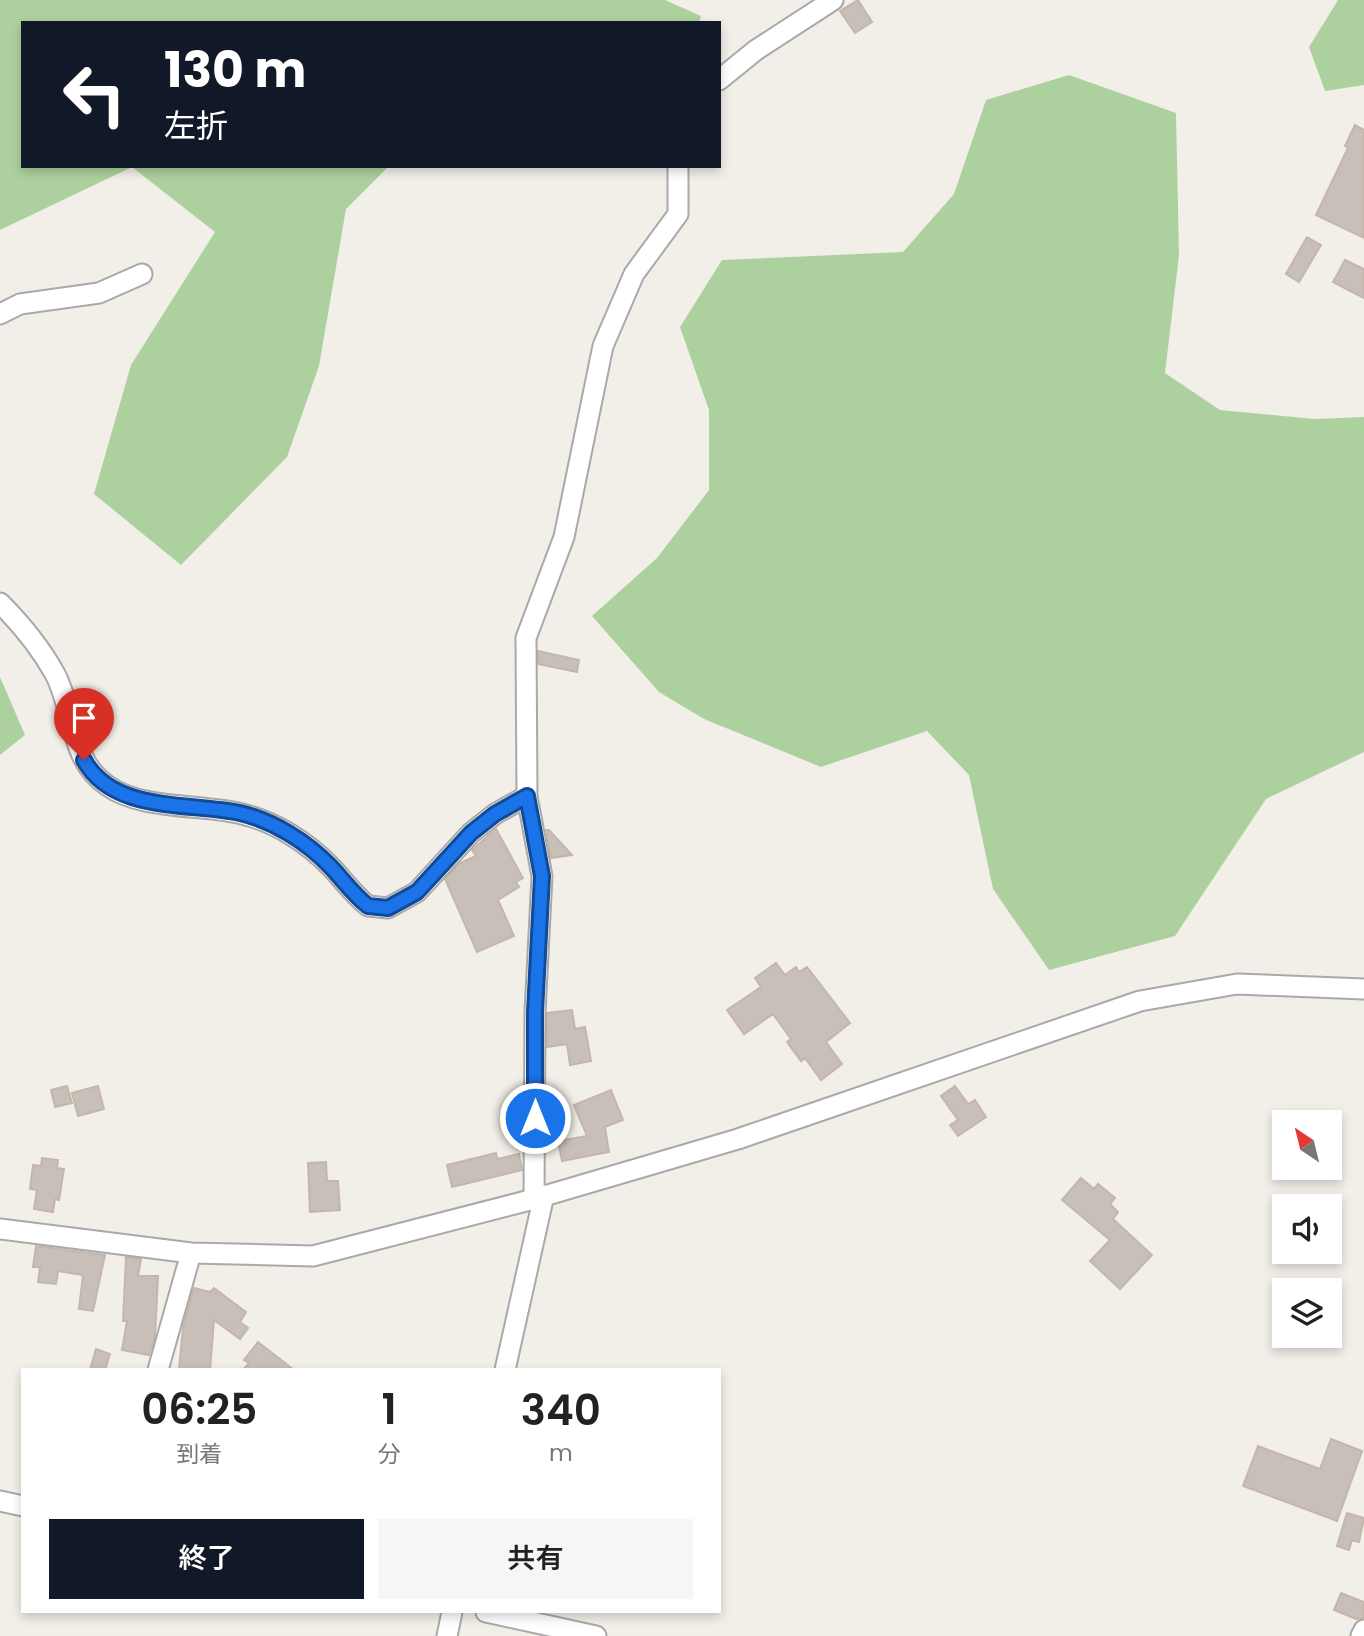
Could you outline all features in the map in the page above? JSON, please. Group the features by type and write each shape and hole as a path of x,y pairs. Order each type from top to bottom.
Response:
{"street":[{"path":"721,78 756,50 833,0"},
{"path":"505,1368 539,1197 535,1012 542,876 527,796 526,638 564,537 603,346 634,274 678,214 678,168"},
{"path":"0,314 20,304 99,293 142,274"},
{"path":"0,603 23,626 54,674 77,747 91,772 110,788 138,799 241,813 269,823 301,841 368,906 388,908 417,892 471,833 495,814 527,796"},
{"path":"0,1229 191,1253 313,1256 539,1197 738,1139 1140,1000 1237,984 1364,989"},
{"path":"159,1368 191,1253"},
{"path":"0,1501 21,1506"},
{"path":"447,1636 452,1613"},
{"path":"491,1613 596,1636"},
{"path":"1361,1636 1364,1630"}],"green space":[{"path":"0,0 665,0 701,16 700,21 21,21 21,168 130,168 0,230"},
{"path":"1338,0 1364,0 1364,85 1325,91 1309,47"},
{"path":"1069,75 1176,113 1179,255 1165,373 1220,410 1315,419 1364,417 1364,752 1266,799 1175,936 1049,970 993,889 969,775 927,731 821,767 704,719 659,692 592,616 657,558 709,490 709,410 680,327 722,260 903,252 954,194 986,100"},
{"path":"133,168 387,168 346,209 319,366 287,457 181,565 94,494 131,365 215,232"},
{"path":"0,677 25,735 0,755"}],"building":[{"path":"858,0 872,22 855,33 840,11"},
{"path":"1355,125 1364,130 1364,238 1316,215 1348,148 1345,146"},
{"path":"1307,237 1321,245 1299,282 1286,274"},
{"path":"1345,260 1364,269 1364,298 1333,282"},
{"path":"538,651 579,660 577,672 538,664"},
{"path":"496,829 523,878 516,882 519,887 498,900 514,936 477,952 445,879 460,863 476,856 472,850"},
{"path":"546,830 549,830 572,855 551,858"},
{"path":"776,963 785,975 796,967 799,972 807,967 850,1023 826,1042 842,1064 821,1080 805,1058 801,1061 787,1042 791,1039 773,1014 744,1034 727,1010 761,987 755,978"},
{"path":"572,1010 575,1029 585,1027 591,1061 570,1065 567,1044 547,1047 547,1013"},
{"path":"67,1086 72,1103 55,1107 51,1090"},
{"path":"98,1086 104,1109 78,1116 72,1093"},
{"path":"955,1086 968,1104 975,1100 986,1117 958,1136 950,1125 958,1120 941,1096"},
{"path":"611,1090 623,1120 605,1127 609,1152 562,1161 558,1141 587,1136 574,1105"},
{"path":"496,1153 497,1159 519,1154 522,1170 452,1187 447,1165"},
{"path":"42,1158 58,1160 57,1168 64,1169 59,1200 55,1199 53,1212 34,1209 37,1190 30,1189 33,1165 41,1166"},
{"path":"326,1162 327,1181 338,1181 340,1210 310,1212 308,1163"},
{"path":"1081,1178 1094,1189 1098,1184 1115,1198 1110,1204 1118,1212 1113,1219 1152,1255 1120,1289 1090,1261 1110,1240 1062,1200"},
{"path":"36,1246 105,1255 93,1311 79,1309 83,1275 58,1271 56,1284 38,1282 40,1267 33,1267"},
{"path":"126,1257 141,1259 138,1276 158,1276 155,1337 149,1355 122,1350 127,1321 123,1321"},
{"path":"194,1288 210,1292 214,1288 246,1312 240,1322 248,1328 240,1339 214,1320 210,1368 179,1368 183,1327"},
{"path":"258,1342 291,1368 245,1368 249,1363 244,1360"},
{"path":"96,1349 110,1354 106,1368 91,1368"},
{"path":"1331,1439 1362,1451 1337,1521 1243,1486 1258,1446 1320,1469"},
{"path":"1347,1513 1364,1518 1359,1542 1352,1540 1349,1550 1337,1546"},
{"path":"1341,1593 1364,1602 1364,1618 1356,1619 1334,1610"}],"route":[{"path":"84,760 91,772 110,788 138,799 241,813 269,823 301,841 331,867 354,895 368,906 388,908 417,892 471,833 495,814 527,796 542,876 535,1012 535,1118"}]}
